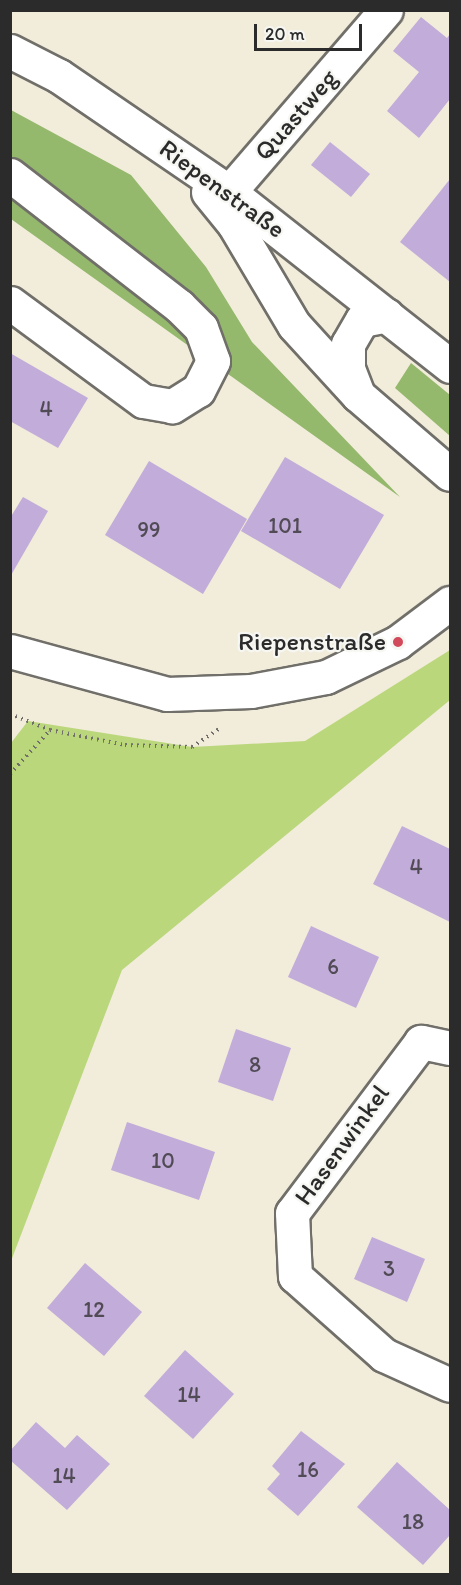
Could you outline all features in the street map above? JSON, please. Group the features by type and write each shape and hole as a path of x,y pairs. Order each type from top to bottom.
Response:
{"street":[{"name":"Quastweg","path":"229,192 386,10"},
{"name":"Riepenstraße","path":"10,51 59,76 229,192 450,366"},
{"path":"180,158 234,224 294,325 358,395 450,474"},
{"path":"10,175 179,306 201,328 213,361 198,390 172,405 143,401 10,303"},
{"path":"358,395 348,368 348,344 362,320 387,315"},
{"path":"10,651 167,694 251,691 326,678 398,642 450,603"},
{"name":"Hasenwinkel","path":"450,1048 422,1042 292,1213 295,1276 384,1354 450,1386"}],"path":[{"path":"10,714 50,730 125,745 192,747 229,722"},
{"path":"10,774 50,730"}],"green space":[{"path":"11,110 131,175 206,267 252,342 400,497 11,219"},
{"path":"411,363 450,395 450,436 395,388"},
{"path":"450,650 450,700 122,970 11,1261 11,743 28,721 192,747 305,741"}],"building":[{"path":"421,17 447,38 450,34 450,99 419,138 387,111 419,72 393,51"},
{"path":"330,142 370,174 351,197 311,165"},
{"path":"450,179 450,282 400,242"},
{"path":"10,353 88,398 58,448 10,421"},
{"path":"285,457 384,515 340,589 241,531"},
{"path":"149,461 247,519 203,594 105,535"},
{"path":"23,497 48,511 10,577 10,518"},
{"path":"402,826 450,849 450,922 373,884"},
{"path":"311,926 379,957 356,1008 288,977"},
{"path":"236,1029 291,1048 273,1101 218,1082"},
{"path":"127,1122 215,1152 199,1200 111,1170"},
{"path":"372,1237 425,1259 407,1302 354,1279"},
{"path":"85,1263 142,1312 104,1356 47,1308"},
{"path":"185,1350 234,1394 193,1439 144,1396"},
{"path":"36,1422 65,1448 77,1435 110,1464 67,1510 10,1460 10,1451"},
{"path":"301,1431 345,1464 298,1516 267,1489 280,1474 272,1466"},
{"path":"397,1462 450,1510 450,1535 423,1565 357,1507"}],"place":[{"name":"Riepenstraße","path":"398,642"}]}
